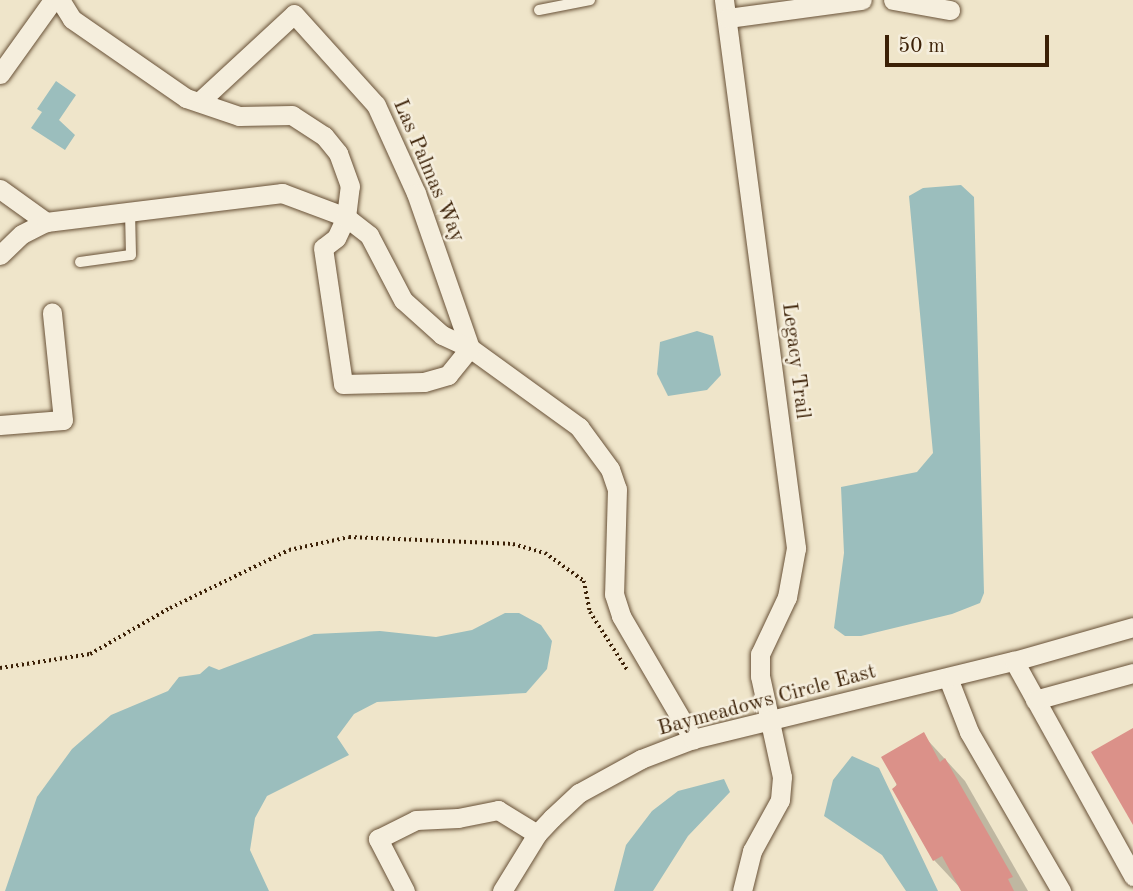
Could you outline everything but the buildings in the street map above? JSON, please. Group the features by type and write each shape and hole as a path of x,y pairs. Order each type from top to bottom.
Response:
{"street":[{"path":"0,74 52,0"},
{"path":"60,0 72,19 186,98 239,116 292,115 324,136 338,153 351,186 345,217 336,237 323,248 343,384 424,382 448,375 470,348"},
{"path":"726,9 862,0"},
{"path":"893,0 950,10"},
{"name":"Legacy Trail","path":"726,9 796,548 787,597 760,654 782,777 780,800 752,851 742,891"},
{"name":"Las Palmas Way","path":"199,102 294,14 376,105 416,193 470,348"},
{"path":"0,189 46,222"},
{"path":"0,255 22,234 46,222 282,193 345,217 369,235 403,300 442,335 470,348 579,427 610,469 617,501 614,594 621,616 693,739"},
{"path":"0,425 63,419 52,313"},
{"name":"Baymeadows Circle East","path":"502,891 537,834 579,793 610,774 693,739 1014,662 1133,627"},
{"path":"1014,662 1133,876"},
{"path":"1035,701 1133,673"},
{"path":"948,678 969,732 1061,891"},
{"path":"405,891 378,839 416,820 458,818 498,810 537,834"}],"lane":[{"path":"539,10 590,0"},
{"path":"80,262 131,255 130,210"}],"path":[{"path":"0,668 90,654 170,608 289,551 349,537 513,544 545,553 584,581 584,594 602,638 630,674"}],"water":[{"path":"56,81 76,95 59,120 75,135 65,150 31,128 42,112 37,109"},
{"path":"961,185 974,197 984,593 980,603 952,614 861,636 845,636 834,628 844,553 841,487 917,472 933,453 909,196 923,188"},
{"path":"697,331 713,336 721,375 707,390 668,396 657,374 660,342"},
{"path":"505,613 519,613 541,625 552,641 547,669 526,693 377,702 354,714 337,737 349,755 267,796 255,818 250,850 269,891 5,891 37,797 72,749 111,715 168,691 179,677 200,674 209,666 219,670 314,634 380,631 436,637 472,630"},
{"path":"852,756 879,768 938,891 906,891 882,855 824,816 833,780"},
{"path":"724,779 730,792 688,836 653,891 614,891 626,845 652,811 678,791"}]}
